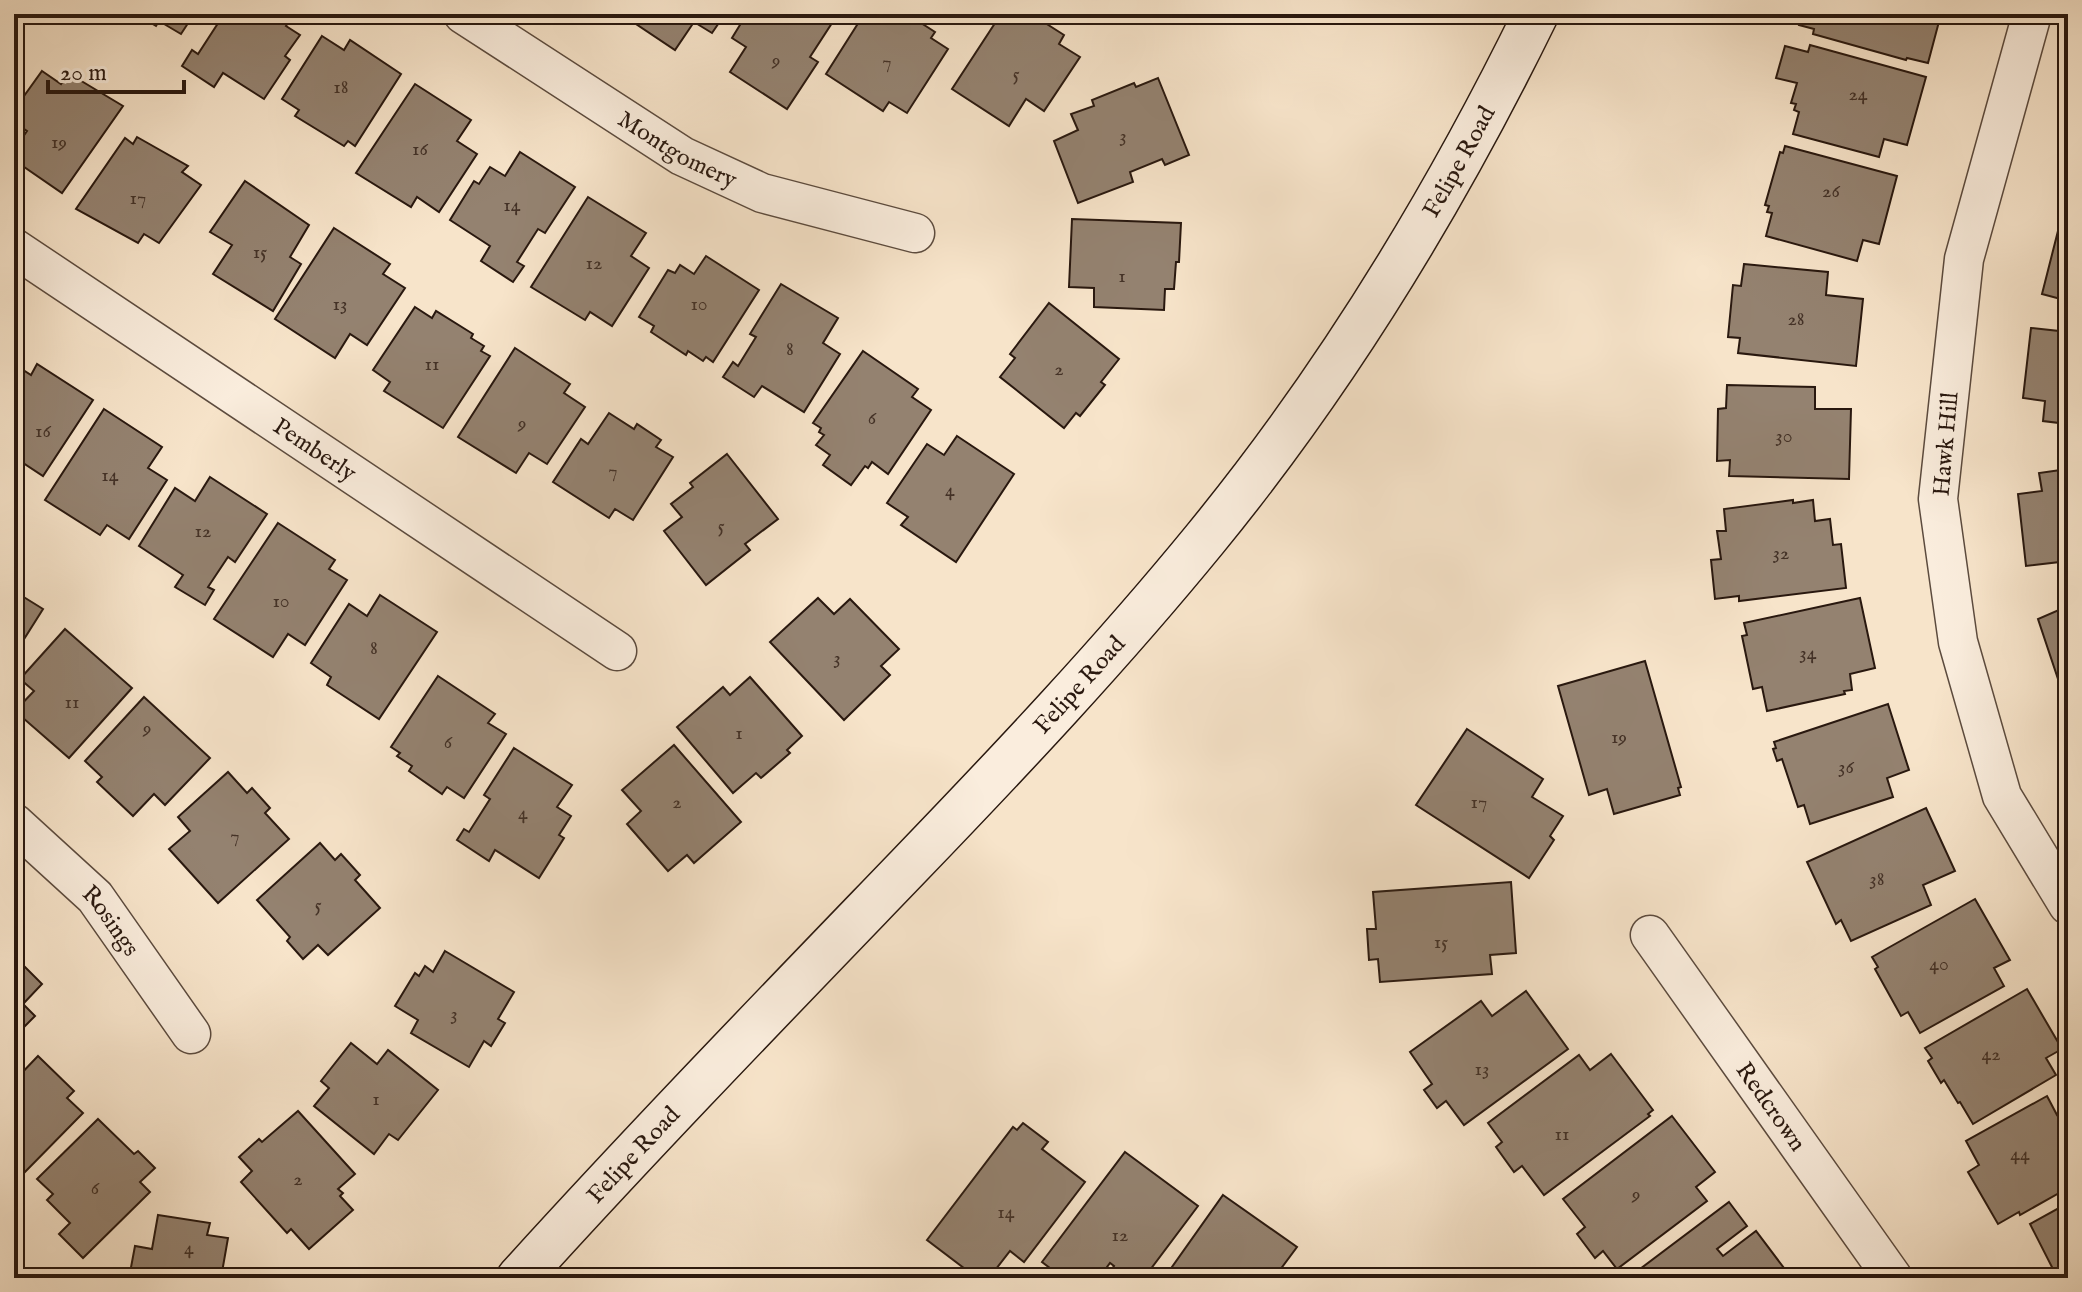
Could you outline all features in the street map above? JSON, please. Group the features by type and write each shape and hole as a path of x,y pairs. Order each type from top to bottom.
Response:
{"main road":[{"name":"Felipe Road","path":"519,1278 594,1195 1090,674 1205,538 1294,422 1411,245 1496,96 1536,14"}],"street":[{"name":"Montgomery","path":"463,14 682,156 762,193 915,233"},
{"name":"Hawk Hill","path":"2032,14 1964,259 1938,499 1958,642 2002,796 2068,905"},
{"name":"Pemberly","path":"14,248 617,651"},
{"name":"Rosings","path":"14,823 95,897 191,1034"},
{"name":"Redcrown","path":"1650,935 1893,1278"}],"building":[{"path":"136,14 194,14 181,34 159,21 156,26"},
{"path":"224,14 294,14 286,26 300,35 285,56 290,60 264,99 223,73 214,87 182,66 192,50 198,54"},
{"path":"621,14 725,14 712,33 694,22 675,50"},
{"path":"741,14 817,14 832,23 810,57 818,62 787,109 730,72 746,47 732,38 743,20 739,17"},
{"path":"864,14 907,14 935,32 931,38 948,49 907,113 889,102 883,111 826,74"},
{"path":"1001,14 1031,14 1064,35 1059,44 1080,57 1044,111 1026,99 1009,126 952,89"},
{"path":"1802,14 1941,14 1928,63 1906,60 1813,34 1814,29 1799,25"},
{"path":"322,36 344,50 350,40 401,74 355,146 348,141 344,146 295,116 299,110 282,99"},
{"path":"1810,45 1926,77 1907,145 1884,139 1879,157 1793,134 1799,112 1794,110 1796,104 1791,103 1797,83 1776,78 1785,46 1808,52"},
{"path":"14,58 23,62 14,76"},
{"path":"42,71 61,84 68,73 123,106 62,193 14,160 14,150 27,131 14,122 14,110"},
{"path":"1158,78 1189,155 1165,165 1162,159 1130,172 1133,182 1078,203 1054,141 1078,130 1071,114 1094,106 1092,100 1134,83 1136,87"},
{"path":"415,84 471,120 457,141 477,154 439,212 417,197 411,207 356,173"},
{"path":"137,137 188,166 182,172 201,185 159,243 144,234 138,243 76,209 125,138 133,144"},
{"path":"1785,146 1897,176 1879,244 1863,240 1857,261 1766,236 1772,213 1767,212 1769,206 1765,205 1780,152 1783,153"},
{"path":"520,152 575,187 545,233 538,229 517,262 524,266 513,282 481,261 490,246 450,220 474,181 479,184 490,167 505,176"},
{"path":"245,181 309,225 290,257 301,264 273,311 213,274 232,245 210,232"},
{"path":"588,197 646,233 631,256 649,268 612,326 590,312 585,320 531,287"},
{"path":"1072,219 1181,223 1174,289 1165,289 1164,310 1094,307 1094,288 1069,287"},
{"path":"2059,227 2068,229 2068,301 2042,294"},
{"path":"334,228 390,264 383,274 405,288 367,345 350,334 335,358 275,319"},
{"path":"706,256 759,290 713,362 706,357 703,361 688,351 686,355 651,332 654,326 639,317 668,270 675,273 680,265 694,274"},
{"path":"1744,264 1828,272 1826,295 1863,299 1856,366 1738,353 1740,338 1728,337 1733,285 1741,286"},
{"path":"781,284 838,318 823,343 840,354 804,412 762,386 754,397 723,377 733,362 738,366 756,337 750,334"},
{"path":"1049,303 1119,359 1101,382 1105,385 1080,416 1076,413 1064,428 1000,377 1015,358 1010,354"},
{"path":"415,307 432,318 436,311 473,334 471,338 484,346 481,351 490,356 443,428 384,391 390,382 373,370"},
{"path":"2031,328 2068,332 2068,424 2043,421 2045,401 2023,398"},
{"path":"515,348 570,384 564,393 585,407 547,464 529,453 516,473 458,437"},
{"path":"863,351 918,389 912,397 931,410 888,474 872,462 868,468 865,466 851,485 823,465 830,455 816,445 824,435 819,432 821,428 813,423"},
{"path":"14,364 31,375 37,364 93,400 43,476 20,461 18,465 14,462"},
{"path":"1727,385 1815,387 1815,409 1851,409 1849,479 1729,476 1730,460 1717,461 1718,409 1726,408"},
{"path":"104,409 162,447 148,468 167,480 129,539 107,525 100,535 45,500"},
{"path":"609,413 634,429 637,424 661,440 656,447 673,457 633,520 615,509 609,518 553,482 581,439 588,444"},
{"path":"957,436 1014,474 956,562 901,525 908,517 887,503 927,444 944,455"},
{"path":"727,454 778,519 745,544 750,550 706,585 664,531 682,517 671,504 693,487 690,483"},
{"path":"2068,469 2068,561 2026,566 2018,494 2042,491 2039,473"},
{"path":"210,477 267,514 235,562 228,557 208,587 214,590 205,605 175,587 183,575 139,546 175,488 195,501"},
{"path":"1793,500 1793,503 1813,500 1815,521 1830,519 1833,545 1841,544 1846,588 1739,601 1739,596 1715,599 1711,560 1721,559 1717,531 1726,531 1724,509"},
{"path":"278,523 335,560 329,569 347,580 305,645 288,634 273,657 214,619"},
{"path":"14,591 43,609 14,655"},
{"path":"380,595 437,632 379,719 327,685 331,677 311,663 349,604 367,616"},
{"path":"818,598 834,614 850,599 899,649 881,666 890,675 844,720 770,642"},
{"path":"1860,598 1875,668 1850,674 1852,690 1844,691 1845,694 1767,711 1762,687 1753,689 1742,636 1747,635 1744,623"},
{"path":"2068,606 2068,682 2060,685 2038,619"},
{"path":"65,629 132,688 69,758 15,711 34,691 20,679"},
{"path":"1645,661 1681,787 1678,788 1680,795 1614,814 1607,789 1589,795 1558,686"},
{"path":"438,676 495,714 488,723 506,734 464,798 447,787 442,794 409,771 412,766 397,756 400,753 391,747"},
{"path":"750,677 802,736 787,750 790,753 761,778 756,773 733,793 677,727 723,687 730,695"},
{"path":"144,697 210,758 165,805 154,794 133,816 97,782 102,777 85,761"},
{"path":"1888,704 1909,770 1887,778 1893,797 1810,824 1804,805 1798,807 1782,759 1777,761 1774,742"},
{"path":"1467,729 1543,779 1532,797 1563,816 1550,836 1554,840 1529,878 1416,805"},
{"path":"674,745 741,822 694,863 687,855 668,871 627,824 641,811 622,790"},
{"path":"514,748 572,785 557,807 571,816 559,835 564,838 539,878 495,850 489,861 457,840 464,829 469,832 490,799 484,795"},
{"path":"228,772 247,793 252,788 270,808 265,813 289,839 218,903 169,849 190,831 178,817"},
{"path":"1926,808 1955,871 1923,885 1931,905 1851,941 1841,920 1836,924 1807,862"},
{"path":"320,843 335,860 341,854 360,875 355,880 380,908 328,955 318,945 303,959 287,941 290,937 257,900"},
{"path":"1511,882 1516,953 1490,955 1492,974 1380,982 1378,959 1369,960 1367,929 1376,929 1373,892"},
{"path":"1975,899 2010,960 1994,968 2004,986 1920,1033 1908,1012 1901,1016 1875,969 1878,967 1872,957"},
{"path":"445,951 514,992 498,1019 505,1023 491,1046 484,1041 469,1067 411,1033 418,1020 395,1006 415,973 419,976 425,966 433,972"},
{"path":"14,956 42,984 23,1004 35,1016 14,1037"},
{"path":"2027,989 2062,1049 2046,1058 2056,1075 1973,1124 1944,1080 1941,1083 1928,1061 1932,1058 1925,1048"},
{"path":"1526,991 1568,1049 1464,1125 1446,1101 1437,1108 1424,1090 1432,1084 1410,1052 1481,1001 1492,1016"},
{"path":"351,1043 377,1064 388,1050 438,1090 398,1140 389,1134 374,1154 314,1106 329,1088 321,1081"},
{"path":"1611,1054 1653,1110 1648,1114 1650,1116 1544,1195 1522,1166 1514,1172 1496,1147 1502,1142 1488,1123 1579,1055 1590,1070"},
{"path":"38,1056 74,1091 67,1098 83,1113 22,1175 14,1166 14,1079"},
{"path":"2047,1096 2057,1115 2068,1108 2068,1188 1998,1224 1968,1172 1979,1165 1966,1141"},
{"path":"298,1111 355,1174 338,1189 343,1193 340,1196 353,1210 309,1249 291,1229 287,1233 241,1182 252,1171 239,1157"},
{"path":"1672,1116 1715,1172 1696,1187 1707,1201 1617,1269 1603,1251 1595,1258 1577,1234 1585,1227 1563,1199"},
{"path":"98,1119 134,1154 138,1151 155,1168 140,1182 150,1192 83,1258 59,1234 70,1223 47,1200 53,1194 37,1179"},
{"path":"1023,1123 1048,1142 1042,1149 1085,1182 1024,1262 1010,1251 989,1278 977,1278 927,1240 1013,1127 1017,1130"},
{"path":"1125,1152 1198,1206 1144,1278 1109,1278 1107,1276 1114,1266 1110,1263 1099,1278 1063,1278 1042,1262"},
{"path":"1223,1195 1297,1247 1274,1278 1173,1278 1167,1274"},
{"path":"1729,1202 1747,1226 1717,1249 1723,1256 1756,1231 1787,1272 1779,1278 1628,1278"},
{"path":"2068,1203 2068,1278 2050,1278 2050,1273 2054,1271 2030,1224"},
{"path":"158,1215 210,1223 207,1235 228,1238 221,1278 129,1278 135,1246 152,1249"}]}
